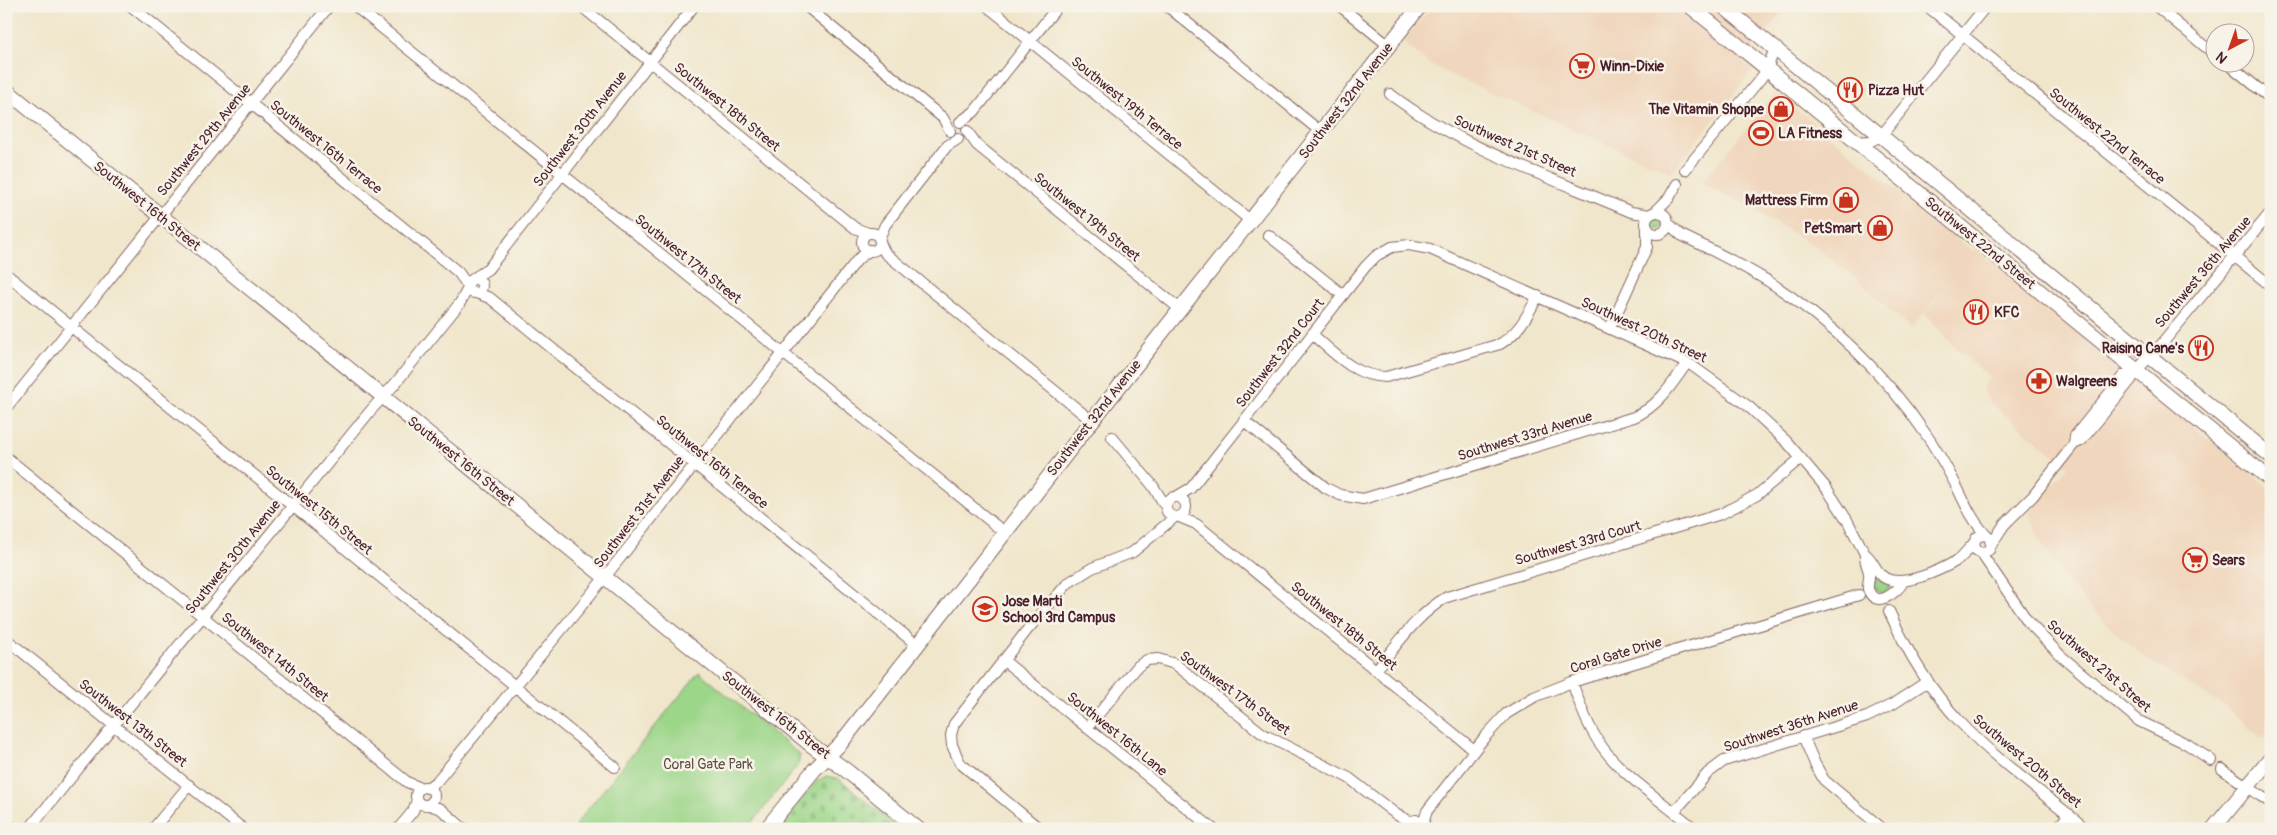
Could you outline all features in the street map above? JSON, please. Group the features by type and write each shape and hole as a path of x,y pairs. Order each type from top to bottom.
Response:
{"street":[{"name":"Southwest 16th Terrace","path":"131,6 917,645"},
{"name":"Southwest 29th Avenue","path":"6,408 329,6"},
{"name":"Southwest 17th Street","path":"355,6 1005,533"},
{"name":"Southwest 18th Street","path":"581,6 855,228 875,237"},
{"name":"Southwest 30th Avenue","path":"28,829 475,286 694,6"},
{"path":"806,6 959,131"},
{"name":"Southwest 19th Terrace","path":"986,6 1251,221"},
{"path":"875,237 1058,6"},
{"path":"1167,6 1321,132"},
{"path":"1340,6 1389,46"},
{"name":"Southwest 32nd Avenue","path":"766,829 828,756 841,744 1092,421 1420,6"},
{"name":"Southwest 22nd Street","path":"1690,6 2271,480"},
{"name":"Southwest 22nd Street","path":"1723,6 2271,456"},
{"name":"Southwest 22nd Terrace","path":"1927,6 2271,286"},
{"path":"1856,142 1871,141 1881,136 1986,6"},
{"path":"2156,6 2204,46"},
{"path":"1685,170 1767,69 1775,48"},
{"path":"2238,72 2271,99"},
{"name":"Southwest 16th Street","path":"6,90 160,217 918,829"},
{"name":"Southwest 21st Street","path":"1390,94 1422,117 1459,137 1634,213 1652,214"},
{"name":"Southwest 19th Street","path":"959,131 1180,309"},
{"path":"1610,328 1646,247 1646,220 1669,198 1677,184"},
{"path":"1646,247 1666,229 1669,198"},
{"name":"Southwest 36th Avenue","path":"2136,370 2150,357 2271,212"},
{"name":"Southwest 21st Street","path":"1634,213 1647,227"},
{"path":"1652,214 1661,214 1667,220"},
{"name":"Southwest 21st Street","path":"1667,220 1681,234 1777,288 1814,315 1858,354 1896,396 1925,433 1948,471 1973,520 1993,567 2029,623 2060,655 2139,720 2186,744 2210,760"},
{"path":"1647,227 1652,233 1660,234"},
{"name":"Southwest 18th Street","path":"855,228 867,247"},
{"name":"Southwest 21st Street","path":"1660,234 1677,236 1681,234"},
{"path":"1268,235 1343,295"},
{"path":"867,247 864,237 875,237"},
{"path":"867,247 878,248 875,237"},
{"path":"875,237 885,253 1092,421"},
{"name":"Southwest 32nd Court","path":"1175,497 1191,488 1373,258 1386,250 1400,246"},
{"name":"Southwest 20th Street","path":"1400,246 1418,246 1437,252 1688,363 1716,381 1754,410 1801,458 1838,505 1865,554 1870,558 1880,574 1886,578 1903,582 1888,598 1883,600 1875,598 1868,587 1869,573 1864,560 1865,554"},
{"path":"867,247 885,253"},
{"name":"Southwest 31st Avenue","path":"425,796 605,577 867,247"},
{"name":"Southwest 15th Street","path":"6,274 615,767"},
{"path":"1312,334 1355,369 1369,375 1386,377 1500,344 1511,337 1521,325 1538,296"},
{"name":"Southwest 33rd Avenue","path":"1244,422 1326,488 1348,498 1379,496 1634,417 1648,411 1658,402 1688,363"},
{"path":"1903,582 1960,558 1965,559 2004,525 2033,496 2074,444 2075,436 2124,375 2136,370"},
{"path":"1112,437 1153,486 1170,515 1177,517"},
{"name":"Southwest 14th Street","path":"6,457 425,796"},
{"name":"Southwest 33rd Court","path":"1376,670 1425,613 1447,597 1721,514 1757,495 1801,458"},
{"path":"1040,829 965,768 956,758 951,740 953,729 958,719 1004,660 1068,583 1092,568 1133,552 1144,545 1158,530 1184,514 1186,506 1182,499 1153,486"},
{"name":"Southwest 32nd Court","path":"1186,506 1191,488"},
{"path":"1158,530 1168,501 1175,497"},
{"name":"Southwest 18th Street","path":"1186,506 1196,524"},
{"name":"Southwest 18th Street","path":"1177,517 1196,524 1474,750"},
{"name":"Coral Gate Drive","path":"1408,824 1427,811 1474,750 1513,709 1534,697 1572,682 1859,595"},
{"name":"Southwest 20th Street","path":"1889,611 1928,681 1954,715 1979,741 2086,829"},
{"name":"Southwest 13th Street","path":"6,639 243,829"},
{"name":"Southwest 16th Lane","path":"1004,660 1213,829"},
{"name":"Southwest 17th Street","path":"1087,728 1134,670 1147,660 1170,661 1184,670 1263,734 1349,778 1408,824"},
{"name":"Southwest 36th Avenue","path":"1674,812 1717,765 1739,755 1876,713 1928,681"},
{"path":"1572,682 1588,723 1606,752 1622,769 1695,829"},
{"path":"1802,736 1814,764 1824,780 1883,829"},
{"path":"2213,829 2271,758"},
{"path":"2222,769 2271,803"},
{"path":"153,829 189,785"},
{"path":"398,829 425,796 464,829"},
{"name":"Coral Gate Drive","path":"1422,828 1427,811"},
{"path":"2057,829 2070,814"},
{"path":"6,822 14,829"},
{"path":"1408,824 1419,822 1422,828"}],"shaded area":[{"path":"1432,6 1788,6 1742,61 1753,70 1672,173 1432,66 1403,42"},
{"path":"1776,93 1974,252 1976,249 2271,490 2271,730 2263,739 2227,708 2150,661 2119,636 2094,612 2063,576 2040,541 2029,513 2068,466 1988,401 1982,388 1990,377 1955,348 1925,314 1964,264 1911,329 1857,279 1814,246 1743,203 1701,183"}],"green space":[{"path":"1657,218 1663,224 1657,230 1651,224"},
{"path":"1875,578 1890,586 1885,593 1880,593 1876,590 1874,585"},
{"name":"Coral Gate Park","path":"699,672 800,755 798,765 747,829 580,829 575,825"},
{"path":"826,776 838,778 900,829 778,829 816,782"}],"place":[{"name":"Winn-Dixie","path":"1582,66"},
{"name":"Pizza Hut","path":"1850,90"},
{"name":"The Vitamin Shoppe","path":"1781,109"},
{"name":"LA Fitness","path":"1761,133"},
{"name":"Mattress Firm","path":"1846,200"},
{"name":"PetSmart","path":"1880,228"},
{"name":"KFC","path":"1976,312"},
{"name":"Raising Cane's","path":"2201,348"},
{"name":"Walgreens","path":"2039,381"},
{"name":"Sears","path":"2195,560"},
{"name":"Jose Marti School 3rd Campus","path":"985,609"}]}
